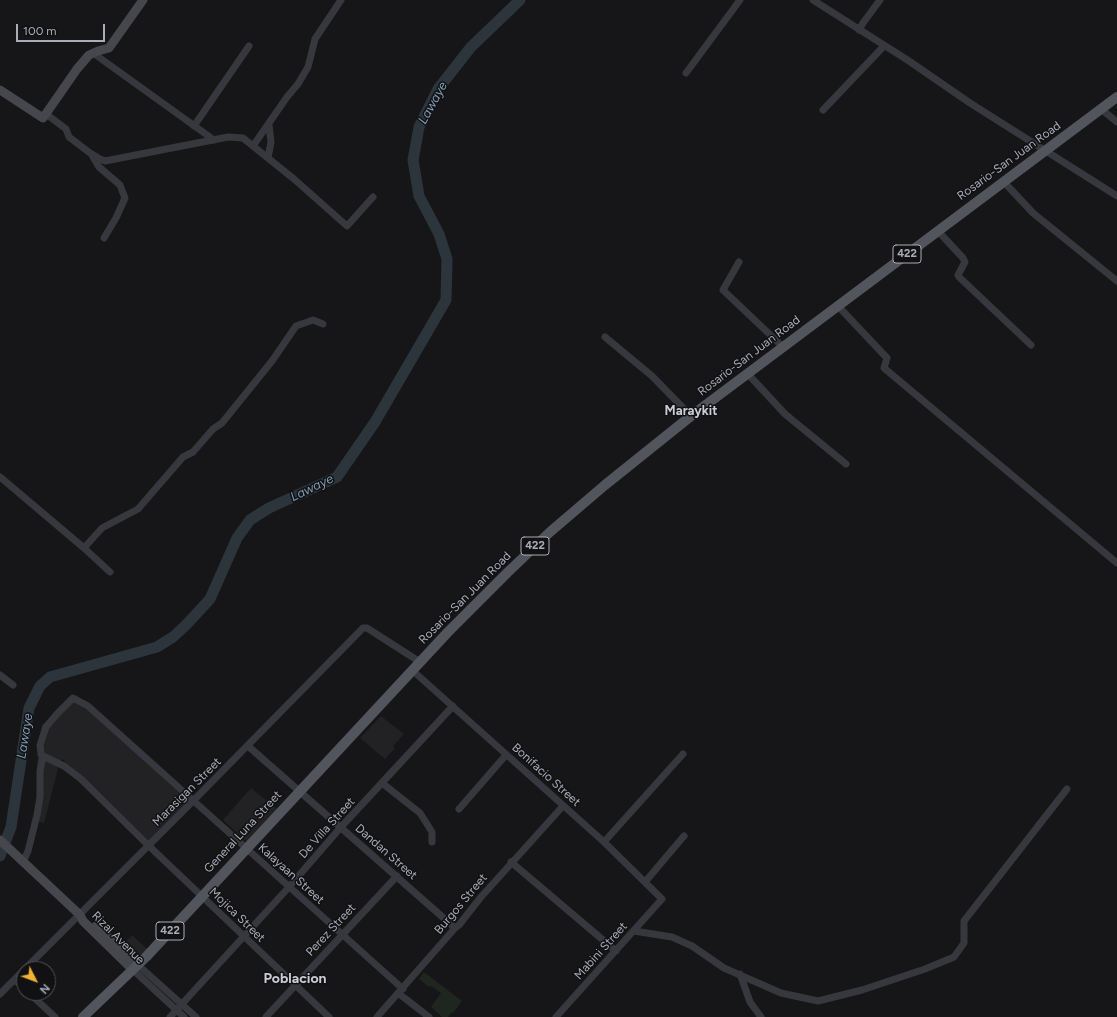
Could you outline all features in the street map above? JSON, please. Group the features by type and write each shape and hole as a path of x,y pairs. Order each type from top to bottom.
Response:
{"main road":[{"name":"Rosario-San Juan Road","path":"420,662 473,606 550,532 607,484 747,373 1117,97"},
{"name":"General Luna Street","path":"83,1017 136,967 420,662"}],"street":[{"path":"0,90 43,118 89,55 109,48 143,0"},
{"path":"253,146 305,72 308,67 315,39 341,0"},
{"path":"686,73 740,0"},
{"path":"813,0 909,61 970,103 1117,196"},
{"path":"859,30 880,0"},
{"path":"194,126 249,46"},
{"path":"823,110 884,46"},
{"path":"94,53 214,140"},
{"path":"1101,109 1117,122"},
{"path":"46,114 66,129 69,137 90,153 105,161 228,137 242,138 268,158 347,226 373,197"},
{"path":"268,158 271,142 269,125"},
{"path":"90,153 99,167 120,185 125,198 116,218 104,238"},
{"path":"1004,181 1033,213 1117,281"},
{"path":"938,230 963,258 964,266 958,275 959,277 1031,345"},
{"path":"738,262 723,290 783,347"},
{"path":"838,306 886,358 884,368 1117,564"},
{"path":"84,548 102,528 138,509 183,457 193,452 212,429 222,424 272,361 296,326 313,320 323,324"},
{"path":"605,337 652,376 691,416"},
{"path":"747,373 785,414 846,464"},
{"path":"0,477 110,572"},
{"name":"Marasigan Street","path":"34,961 363,628 367,628 420,662"},
{"name":"Bonifacio Street","path":"412,670 604,842 662,899"},
{"path":"0,675 13,685"},
{"name":"Kalayaan Street","path":"41,754 41,739 46,727 57,714 73,698 88,706 342,934 400,991 429,1017"},
{"name":"De Villa Street","path":"170,1017 289,887 341,827 453,706"},
{"name":"Dandan Street","path":"248,746 455,928"},
{"path":"22,861 28,851 37,815 40,797 41,754"},
{"name":"Mojica Street","path":"41,754 64,766 81,779 149,846 330,1017"},
{"path":"604,842 683,754"},
{"path":"459,809 506,755"},
{"path":"382,783 420,813 432,832 432,842"},
{"path":"634,931 672,937 692,946 724,968 781,993 818,1001 862,990 925,969 954,957 964,943 964,921 1067,789"},
{"name":"Burgos Street","path":"377,1017 459,925 511,862 563,806"},
{"path":"645,882 684,836"},
{"name":"Rizal Avenue","path":"0,840 80,915 83,921 179,1007 196,1017"},
{"path":"511,862 616,951"},
{"name":"Perez Street","path":"266,1017 397,876"},
{"name":"Mabini Street","path":"556,1017 662,899"},
{"path":"740,974 750,1002 762,1017"},
{"name":"Marasigan Street","path":"0,994 15,980"},
{"path":"38,1001 55,1017"},
{"name":"Rizal Avenue","path":"179,1007 184,1017"}],"shaded area":[{"path":"70,699 89,710 189,802 150,842 100,793 62,759 60,761 44,823 34,821 39,779 37,767 39,740 42,725"},
{"path":"381,716 404,734 393,746 395,748 385,759 360,738"},
{"path":"251,788 277,809 247,842 223,820"},
{"path":"132,935 147,949 137,960 122,946"},
{"path":"424,972 462,1001 448,1017 442,1017 431,1007 441,993 431,986 429,987 419,979"}],"waterway":[{"name":"Lawaye","path":"0,856 11,827 29,708 40,686 50,677 157,647 173,637 210,599 237,538 250,520 269,508 337,477 375,422 446,300 447,259 439,234 419,196 413,160 419,127 438,89 471,47 520,0"}],"district":[{"name":"Maraykit","path":"691,411"},
{"name":"Poblacion","path":"295,979"}]}
